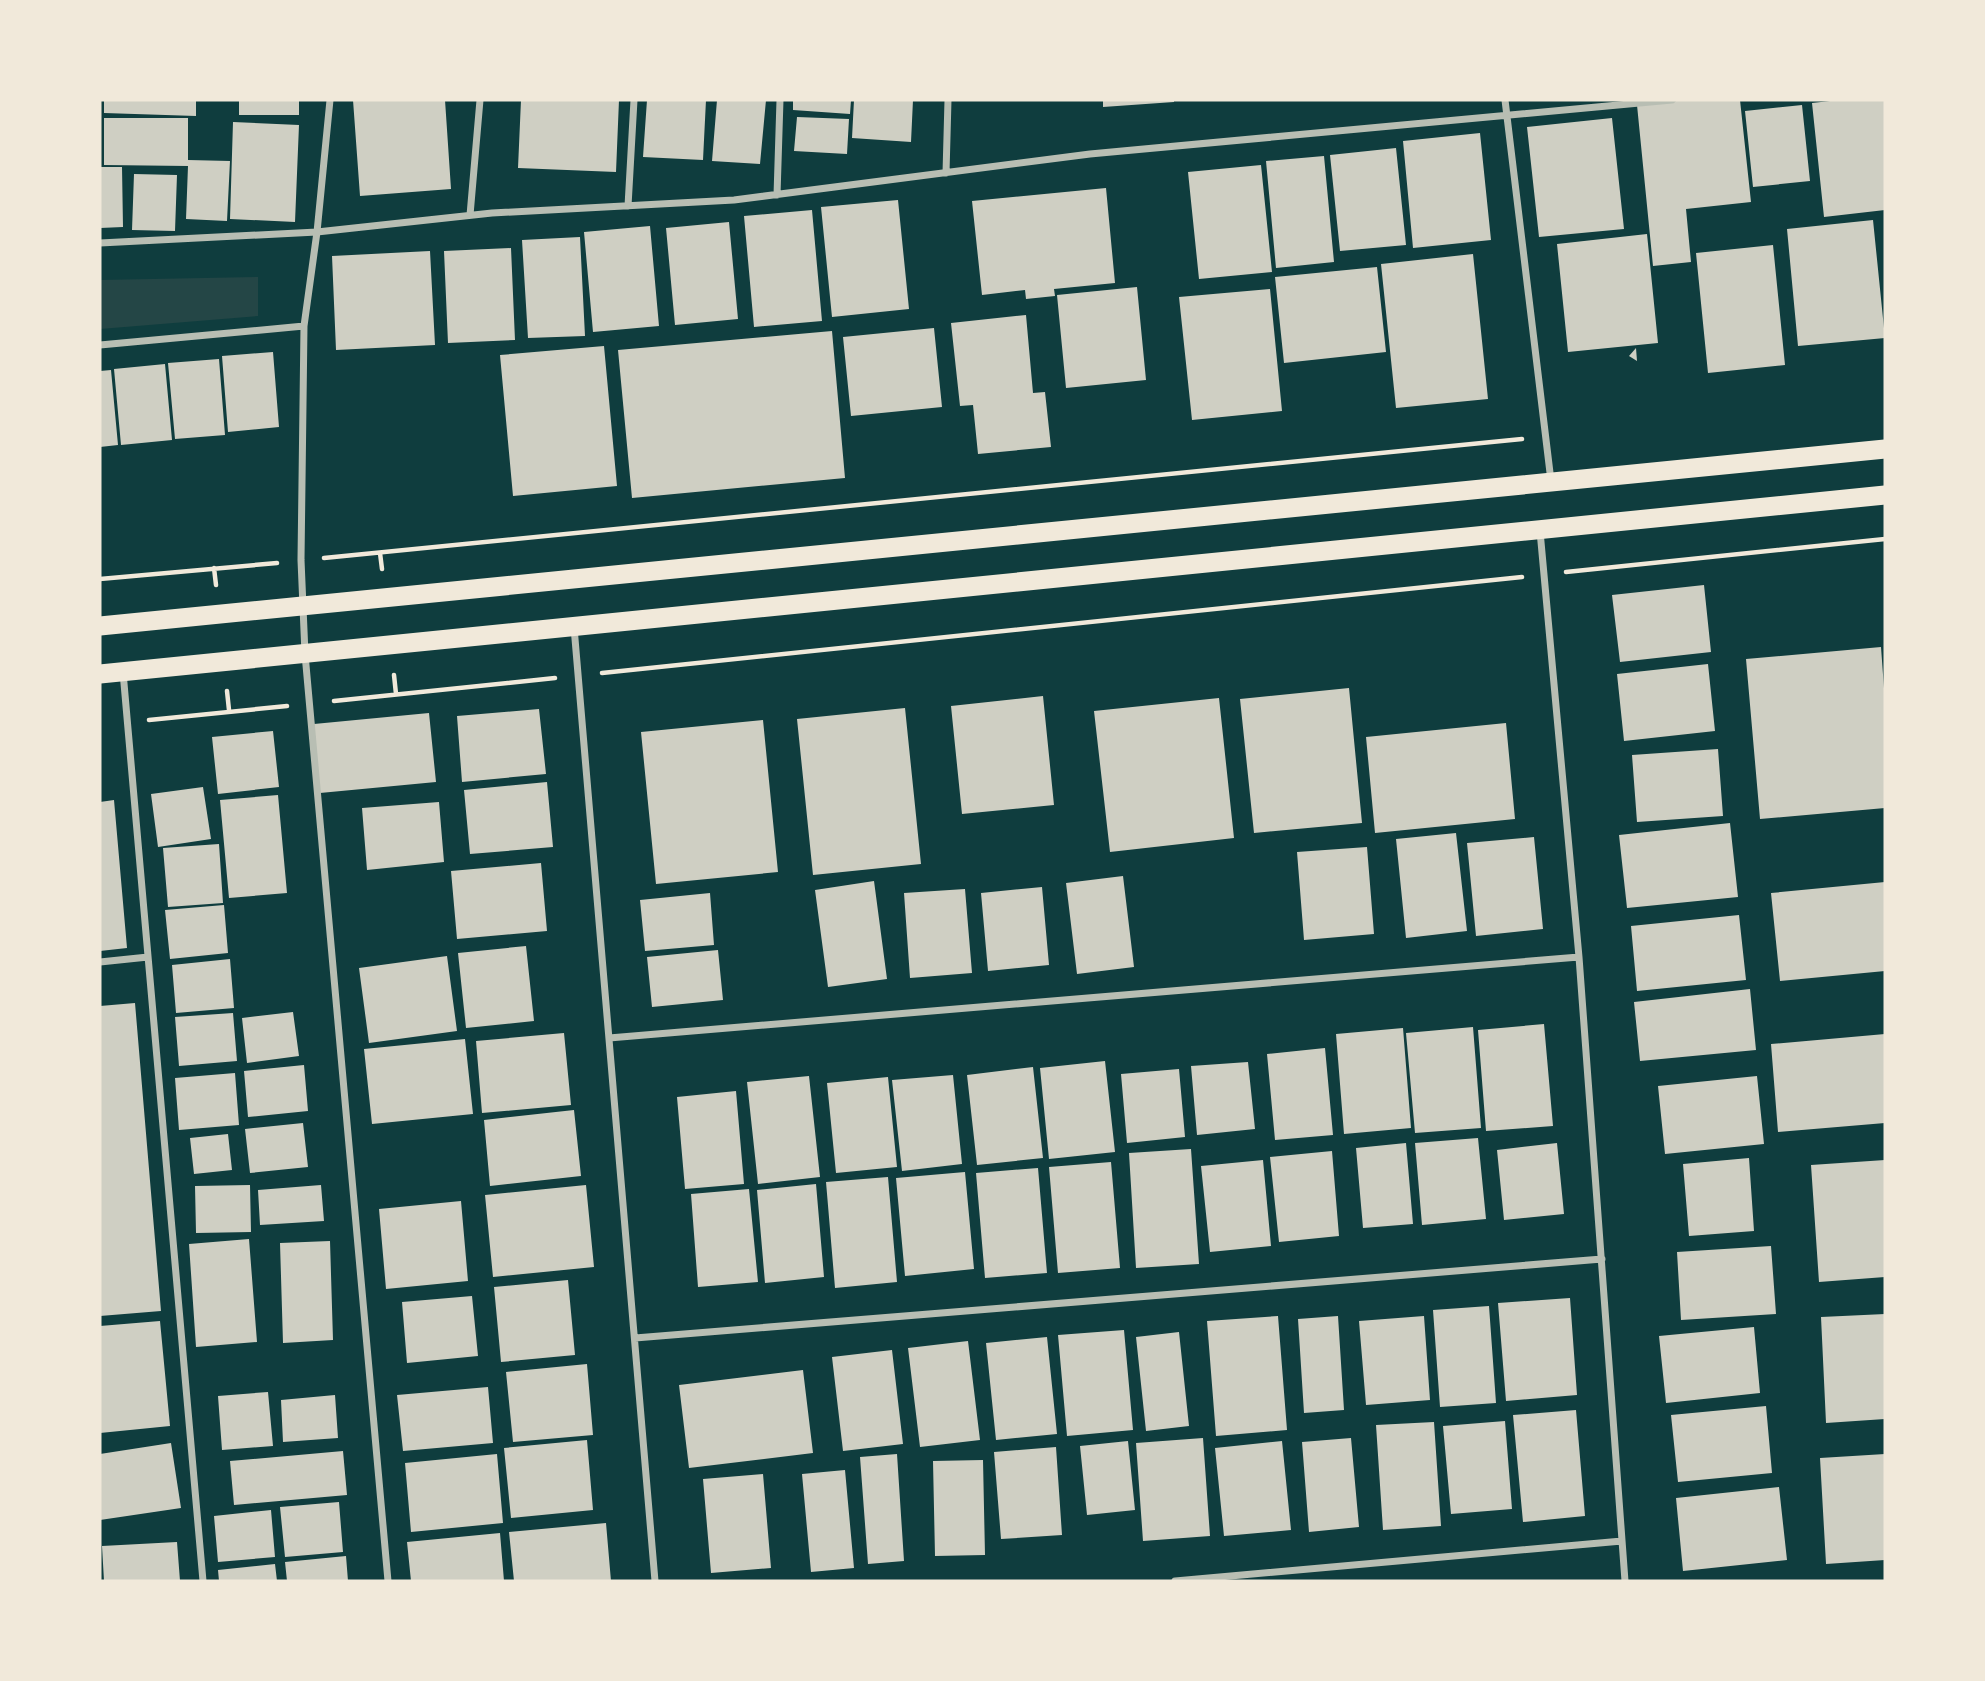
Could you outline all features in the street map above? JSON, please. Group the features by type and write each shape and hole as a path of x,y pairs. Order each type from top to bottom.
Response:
{"highway":[{"path":"100,626 1885,449"},
{"path":"100,674 1885,495"}],"street":[{"path":"330,100 317,232 304,326 303,606 305,654 388,1581"},
{"path":"470,215 480,100"},
{"path":"628,206 634,100"},
{"path":"777,195 780,100"},
{"path":"946,173 948,100"},
{"path":"1505,100 1551,482"},
{"path":"100,243 317,232 470,215 777,195 1090,154 1672,100"},
{"path":"100,345 304,326"},
{"path":"1540,530 1579,957 1625,1581"},
{"path":"574,627 654,1581"},
{"path":"123,672 202,1581"},
{"path":"100,962 148,957"},
{"path":"609,1038 1579,957"},
{"path":"635,1338 1602,1259"},
{"path":"1175,1581 1622,1541"}],"path":[{"path":"334,557 1522,439"},
{"path":"128,723 229,710 310,704 1885,539"},
{"path":"100,579 273,563"},
{"path":"214,568 216,583"},
{"path":"393,672 396,695"},
{"path":"226,689 229,710"}],"shaded area":[{"path":"258,277 258,316 100,329 100,280"}],"building":[{"path":"104,100 196,100 196,116 104,113"},
{"path":"239,100 299,100 299,115 239,115"},
{"path":"353,100 445,100 451,189 360,196"},
{"path":"521,100 619,100 616,172 518,168"},
{"path":"647,100 706,100 703,160 643,157"},
{"path":"717,100 766,100 760,164 712,161"},
{"path":"793,100 851,100 850,114 793,110"},
{"path":"854,100 913,100 911,142 852,138"},
{"path":"1103,100 1174,100 1174,102 1103,107"},
{"path":"1686,100 1740,100 1751,202 1686,209 1691,262 1653,266 1637,105"},
{"path":"1885,100 1885,210 1824,217 1812,103"},
{"path":"1802,105 1810,181 1753,187 1745,111"},
{"path":"797,117 849,119 847,154 794,151"},
{"path":"104,118 188,118 188,160 230,161 227,221 186,219 188,166 104,165"},
{"path":"1612,118 1624,229 1539,237 1527,127"},
{"path":"233,122 299,125 295,222 230,219"},
{"path":"1480,133 1491,240 1413,248 1403,141"},
{"path":"1396,148 1406,245 1340,251 1330,155"},
{"path":"1324,156 1334,262 1276,268 1266,161"},
{"path":"1261,165 1272,272 1199,279 1188,172"},
{"path":"100,167 122,167 123,227 100,228"},
{"path":"134,174 177,175 175,231 132,230"},
{"path":"1106,188 1115,283 1054,289 1055,296 1026,299 1025,290 982,295 972,201"},
{"path":"898,200 909,309 832,317 821,207"},
{"path":"812,210 822,321 754,327 744,216"},
{"path":"1873,220 1885,338 1798,346 1787,229"},
{"path":"729,222 738,319 675,325 666,228"},
{"path":"650,226 659,326 593,332 584,232"},
{"path":"1647,234 1658,343 1568,352 1557,244"},
{"path":"580,237 585,336 528,338 522,240"},
{"path":"1773,245 1785,365 1708,373 1696,253"},
{"path":"511,248 515,340 448,343 444,251"},
{"path":"430,251 435,345 336,350 332,256"},
{"path":"1473,254 1488,399 1396,408 1381,264"},
{"path":"1377,267 1386,352 1284,363 1275,277"},
{"path":"1137,287 1146,380 1066,388 1057,295"},
{"path":"1270,289 1282,411 1192,420 1179,297"},
{"path":"1026,315 1033,393 1045,392 1051,447 978,454 973,405 960,406 951,323"},
{"path":"934,328 942,407 851,416 843,337"},
{"path":"832,331 845,478 632,498 618,350"},
{"path":"604,346 617,486 513,496 500,355"},
{"path":"1636,348 1637,361 1629,356"},
{"path":"273,352 279,427 228,432 222,356"},
{"path":"219,359 225,435 175,439 168,363"},
{"path":"165,364 172,440 121,445 114,369"},
{"path":"111,370 118,445 100,447 100,371"},
{"path":"1704,585 1711,652 1620,662 1612,595"},
{"path":"1881,647 1885,702 1885,808 1760,819 1746,659"},
{"path":"1708,664 1715,731 1624,741 1617,674"},
{"path":"1349,688 1362,823 1254,833 1240,699"},
{"path":"1043,696 1054,805 962,814 951,706"},
{"path":"1219,698 1234,838 1110,852 1094,711"},
{"path":"905,708 921,864 813,875 797,719"},
{"path":"539,709 546,774 462,782 457,716"},
{"path":"429,713 436,782 320,793 314,724"},
{"path":"763,720 778,872 656,884 641,732"},
{"path":"1506,723 1515,819 1375,833 1366,737"},
{"path":"273,731 279,787 218,794 212,737"},
{"path":"1718,749 1723,816 1637,822 1632,755"},
{"path":"547,782 553,847 470,854 464,790"},
{"path":"203,787 211,839 158,847 151,794"},
{"path":"278,795 287,893 229,898 220,800"},
{"path":"114,800 127,948 100,951 100,802"},
{"path":"439,802 444,862 367,870 362,808"},
{"path":"1730,823 1738,897 1627,908 1619,835"},
{"path":"1456,833 1467,931 1406,938 1396,839"},
{"path":"1534,837 1543,929 1476,936 1467,843"},
{"path":"219,844 223,903 168,907 163,848"},
{"path":"1367,847 1374,934 1304,940 1297,852"},
{"path":"541,863 547,931 457,939 451,871"},
{"path":"1123,876 1134,967 1077,974 1066,883"},
{"path":"874,881 887,979 828,987 815,890"},
{"path":"1885,882 1885,971 1780,981 1771,893"},
{"path":"1042,887 1049,965 988,971 981,893"},
{"path":"965,889 972,973 910,978 904,893"},
{"path":"710,893 714,945 645,951 640,900"},
{"path":"224,905 228,953 170,959 165,910"},
{"path":"1739,915 1746,980 1637,991 1631,926"},
{"path":"526,946 534,1021 466,1028 458,953"},
{"path":"718,950 723,1000 652,1007 647,957"},
{"path":"447,956 457,1031 369,1043 359,968"},
{"path":"230,959 234,1008 176,1013 172,965"},
{"path":"1750,989 1756,1050 1640,1061 1634,1002"},
{"path":"135,1003 161,1311 100,1316 100,1006"},
{"path":"293,1012 299,1056 247,1063 242,1018"},
{"path":"233,1013 237,1061 179,1066 175,1017"},
{"path":"1544,1024 1553,1126 1486,1131 1478,1030"},
{"path":"1473,1027 1481,1128 1415,1133 1406,1033"},
{"path":"1403,1028 1411,1128 1344,1134 1336,1034"},
{"path":"564,1033 571,1105 482,1113 476,1041"},
{"path":"1885,1034 1885,1123 1778,1132 1771,1044"},
{"path":"465,1039 473,1114 372,1124 364,1049"},
{"path":"1325,1048 1333,1135 1275,1140 1267,1054"},
{"path":"1105,1061 1115,1152 1049,1159 1040,1068"},
{"path":"1248,1062 1255,1129 1197,1135 1191,1066"},
{"path":"304,1065 308,1111 248,1117 244,1071"},
{"path":"1033,1067 1043,1158 977,1165 967,1075"},
{"path":"1179,1069 1185,1137 1127,1143 1121,1074"},
{"path":"235,1073 239,1125 179,1130 175,1078"},
{"path":"953,1075 962,1164 902,1171 892,1080"},
{"path":"809,1076 820,1177 758,1184 747,1082"},
{"path":"1757,1076 1764,1144 1665,1154 1658,1086"},
{"path":"888,1077 897,1167 836,1173 827,1083"},
{"path":"736,1091 744,1184 685,1189 677,1097"},
{"path":"574,1110 581,1176 490,1186 484,1120"},
{"path":"303,1123 308,1167 250,1173 245,1129"},
{"path":"228,1134 232,1170 194,1174 190,1138"},
{"path":"1478,1138 1486,1219 1422,1225 1415,1143"},
{"path":"1406,1143 1413,1224 1363,1228 1356,1148"},
{"path":"1557,1143 1564,1214 1504,1220 1497,1150"},
{"path":"1191,1149 1199,1264 1136,1268 1129,1153"},
{"path":"1332,1151 1339,1236 1279,1242 1270,1157"},
{"path":"1749,1158 1754,1231 1689,1236 1683,1164"},
{"path":"1263,1160 1271,1246 1210,1252 1201,1166"},
{"path":"1885,1160 1885,1277 1819,1282 1811,1165"},
{"path":"1111,1162 1120,1268 1058,1273 1049,1167"},
{"path":"1038,1168 1047,1273 985,1278 976,1173"},
{"path":"965,1172 974,1269 905,1276 896,1178"},
{"path":"888,1177 897,1282 835,1288 826,1182"},
{"path":"816,1184 824,1277 765,1283 757,1190"},
{"path":"250,1185 251,1232 196,1233 195,1186"},
{"path":"321,1185 324,1221 260,1225 258,1190"},
{"path":"586,1185 594,1267 493,1277 485,1195"},
{"path":"749,1189 758,1282 698,1287 691,1194"},
{"path":"461,1201 468,1281 386,1289 379,1209"},
{"path":"249,1239 257,1342 196,1347 189,1244"},
{"path":"330,1241 333,1340 283,1343 280,1243"},
{"path":"1771,1246 1776,1314 1681,1320 1677,1252"},
{"path":"568,1280 575,1355 501,1362 494,1287"},
{"path":"472,1296 478,1356 407,1363 402,1302"},
{"path":"1570,1298 1577,1395 1506,1401 1498,1303"},
{"path":"1489,1306 1496,1403 1440,1407 1433,1310"},
{"path":"1885,1314 1885,1419 1826,1423 1821,1317"},
{"path":"1278,1316 1287,1430 1216,1436 1207,1321"},
{"path":"1338,1316 1344,1410 1304,1413 1298,1319"},
{"path":"1424,1316 1430,1400 1366,1405 1359,1321"},
{"path":"160,1321 170,1426 100,1433 100,1326"},
{"path":"1754,1327 1760,1393 1666,1403 1659,1336"},
{"path":"1124,1330 1133,1430 1067,1436 1058,1335"},
{"path":"1179,1332 1189,1426 1146,1431 1136,1337"},
{"path":"1047,1337 1057,1434 996,1440 986,1343"},
{"path":"968,1341 980,1440 920,1447 908,1348"},
{"path":"892,1350 903,1444 843,1451 832,1357"},
{"path":"587,1364 593,1435 513,1442 506,1372"},
{"path":"803,1370 813,1453 689,1468 679,1385"},
{"path":"488,1387 493,1443 403,1451 397,1395"},
{"path":"268,1392 273,1446 222,1450 218,1396"},
{"path":"335,1395 338,1438 283,1442 281,1400"},
{"path":"1766,1406 1772,1473 1678,1482 1671,1415"},
{"path":"1576,1410 1585,1516 1523,1522 1513,1415"},
{"path":"1505,1421 1512,1509 1451,1514 1443,1426"},
{"path":"1434,1422 1441,1526 1383,1530 1376,1425"},
{"path":"1203,1438 1210,1536 1143,1541 1136,1443"},
{"path":"1351,1438 1359,1527 1309,1532 1302,1442"},
{"path":"587,1440 593,1510 511,1518 504,1448"},
{"path":"1128,1441 1135,1510 1087,1515 1080,1446"},
{"path":"1282,1441 1291,1530 1224,1536 1215,1448"},
{"path":"171,1443 181,1508 100,1520 100,1454"},
{"path":"1056,1447 1062,1535 1001,1539 994,1452"},
{"path":"343,1451 347,1495 234,1505 230,1461"},
{"path":"497,1454 503,1523 411,1532 405,1463"},
{"path":"897,1454 904,1561 868,1564 860,1457"},
{"path":"1885,1454 1885,1560 1826,1564 1820,1458"},
{"path":"983,1460 985,1555 935,1556 933,1461"},
{"path":"845,1470 854,1568 811,1572 802,1474"},
{"path":"763,1474 771,1568 711,1573 703,1479"},
{"path":"1779,1487 1787,1560 1683,1571 1676,1498"},
{"path":"339,1502 343,1552 285,1557 280,1507"},
{"path":"271,1510 275,1557 218,1562 214,1516"},
{"path":"606,1523 611,1581 514,1581 509,1532"},
{"path":"500,1533 504,1581 411,1581 407,1542"},
{"path":"177,1542 180,1581 104,1581 102,1546"},
{"path":"346,1556 348,1581 287,1581 285,1562"},
{"path":"275,1564 277,1581 219,1581 218,1570"}]}
